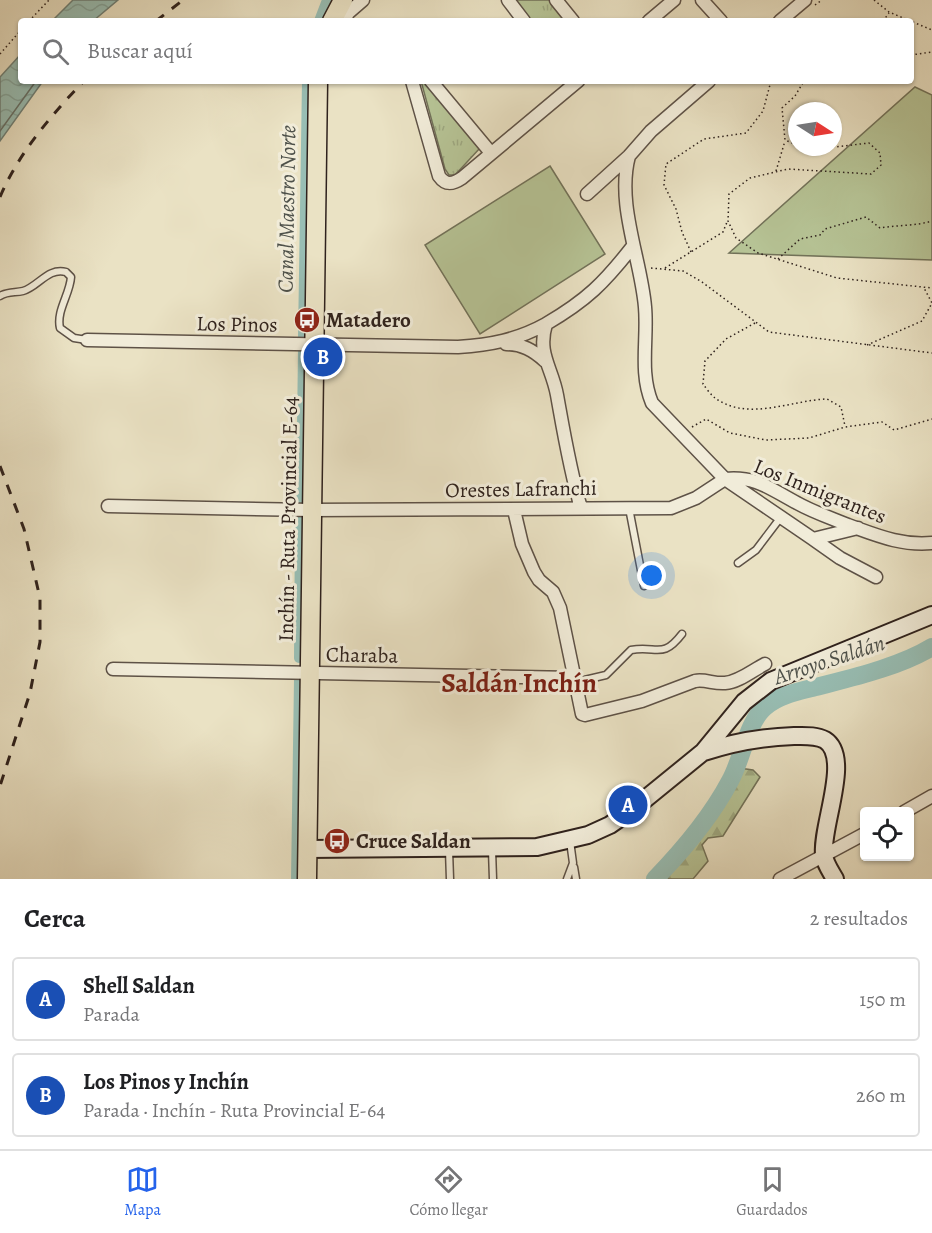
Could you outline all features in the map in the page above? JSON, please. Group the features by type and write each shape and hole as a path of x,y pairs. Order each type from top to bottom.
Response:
{"main road":[{"path":"338,18 343,0"},
{"name":"Inchín - Ruta Provincial E-64","path":"307,879 318,84"},
{"path":"307,849 537,847 570,841 610,825 633,809 703,752 744,702 771,681 932,615"},
{"path":"725,725 723,737 725,742 732,743"},
{"path":"703,752 732,743 771,737 818,737 831,746 836,754 838,766 825,838 824,857 835,879"}],"street":[{"path":"341,18 363,0"},
{"path":"508,0 522,18"},
{"path":"556,0 571,18"},
{"path":"653,18 674,0"},
{"path":"702,0 718,18"},
{"path":"784,18 805,0"},
{"path":"413,84 439,176 442,182 448,184 455,183 572,84"},
{"path":"434,84 491,153"},
{"path":"587,194 629,156 651,131 706,84"},
{"name":"Los Inmigrantes","path":"629,156 625,182 633,246 645,306 644,355 648,394 652,403 725,479 739,478 760,483 816,512 893,541 932,543"},
{"name":"Los Pinos","path":"494,344 519,338 574,308 610,276 633,246"},
{"path":"546,324 542,336 545,361 556,392 567,456 581,508"},
{"name":"Los Pinos","path":"87,340 458,347 494,344 523,346 535,352 545,361"},
{"path":"725,479 840,558 876,577"},
{"name":"Orestes Lafranchi","path":"108,506 311,510 677,507 710,490 725,479"},
{"path":"514,510 522,544 534,572 539,580 553,592 560,608 582,714 585,716 642,701 695,681 723,683 733,681 765,663"},
{"path":"813,539 858,528"},
{"name":"Charaba","path":"113,669 575,680"},
{"path":"912,807 932,795"},
{"path":"780,879 860,836"}],"lane":[{"path":"0,296 6,292 22,291 62,270 66,272 71,278 60,315 60,328 74,338 87,340"},
{"path":"629,508 644,586"},
{"path":"738,563 756,550 781,517"},
{"path":"575,680 606,675 631,650 670,648 682,634"},
{"path":"570,841 576,879"},
{"path":"448,847 450,879"},
{"path":"492,848 493,879"},
{"path":"567,879 573,863"}],"path":[{"path":"32,18 49,0"},
{"path":"874,0 889,12 903,18"},
{"path":"885,18 889,12"},
{"path":"914,22 932,30"},
{"path":"0,54 18,33"},
{"path":"914,55 932,52"},
{"path":"692,252 682,232 676,209 664,185 666,164 704,139 746,133 763,111 770,84"},
{"path":"775,172 785,140 782,108 795,96 802,84"},
{"path":"664,269 723,232 728,221 729,194 750,178 788,170 871,174 880,165 880,153 869,142 842,146"},
{"path":"777,259 800,239 820,235 825,228 866,217 880,228 932,221"},
{"path":"728,221 736,238 758,253 837,278 932,288"},
{"path":"639,268 683,271 702,282 770,332 932,353"},
{"path":"867,345 922,321 932,303 924,287"},
{"path":"756,322 726,339 705,361 703,384 715,398 739,408 771,408 827,399 841,407 845,427"},
{"path":"681,433 706,419 730,433 766,440 809,438 845,427 882,422 894,430 932,419"}],"green space":[{"path":"508,0 556,0 571,18 522,18"},
{"path":"422,84 427,84 480,148 455,175 449,175 445,169"},
{"path":"915,87 932,95 932,260 729,253 838,156 842,156 842,152"},
{"path":"550,166 605,254 480,334 425,245"},
{"path":"739,768 753,770 760,777 723,836 708,838 702,845 708,861 693,879 667,879"}],"water":[{"path":"73,0 118,0 97,18 55,18"},
{"path":"18,57 18,84 41,84 0,141 0,77"}],"waterway":[{"name":"Canal Maestro Norte","path":"320,18 327,0"},
{"name":"Canal Maestro Norte","path":"303,338 307,84"},
{"name":"Canal Maestro Norte","path":"301,502 303,351"},
{"name":"Canal Maestro Norte","path":"299,658 300,518"},
{"name":"Arroyo Saldán","path":"655,879 686,845 714,807 734,772 749,731 765,707 784,696 878,670 932,647"},
{"name":"Canal Maestro Norte","path":"296,879 299,680"}],"railway":[{"path":"160,18 183,0"},
{"path":"0,197 26,150 81,84"},
{"path":"0,466 24,529 40,598 40,642 30,693 0,786"}],"place":[{"name":"Matadero","path":"307,320"},
{"name":"Los Pinos y Inchín","path":"323,357"},
{"name":"Shell Saldan","path":"628,805"},
{"name":"Cruce Saldan","path":"337,841"}],"district":[{"name":"Saldán Inchín","path":"519,683"}]}
